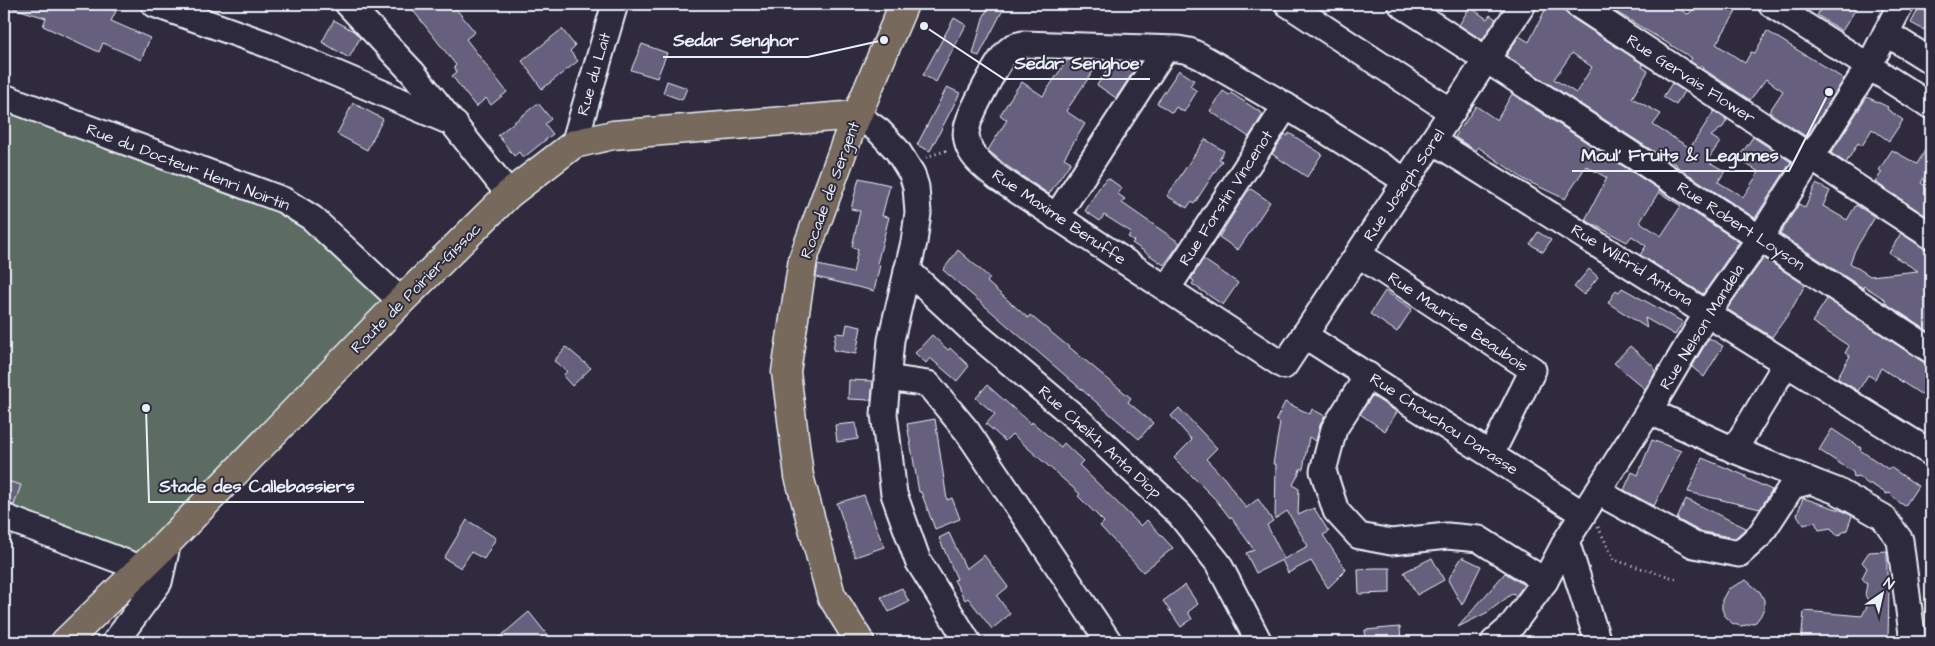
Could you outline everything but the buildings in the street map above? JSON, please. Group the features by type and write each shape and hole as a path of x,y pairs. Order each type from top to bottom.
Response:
{"main road":[{"name":"Rocade de Sergent","path":"860,642 831,595 828,586 798,476 786,372 803,260 857,115 904,4"},
{"name":"Route de Poirier-Gissac","path":"65,642 168,542 401,301 509,194 574,144 613,135 857,115"}],"street":[{"path":"154,4 269,45 455,124"},
{"path":"348,4 413,73 509,194"},
{"name":"Rue du Lait","path":"574,144 615,4"},
{"path":"1271,4 1278,4"},
{"path":"1288,4 1452,112"},
{"name":"Rue Robert Loyson","path":"1401,4 1931,350"},
{"name":"Rue Joseph Sorel","path":"1284,366 1523,4"},
{"name":"Rue Gervais Flower","path":"1577,4 1931,236"},
{"path":"1771,4 1931,106"},
{"name":"Rue Nelson Mandela","path":"1494,642 1510,628 1545,581 1566,541 1650,411 1707,312 1760,238 1869,66 1901,4"},
{"path":"1886,33 1931,61"},
{"path":"968,143 966,128 992,73 1008,50 1015,46 1023,44 1190,51 1286,106 1406,181"},
{"path":"1056,217 1164,49"},
{"name":"Rue du Docteur Henri Noirtin","path":"4,97 283,200 312,218 401,301"},
{"name":"Rue Forstin Vincenot","path":"1167,289 1286,106"},
{"path":"857,115 879,131 897,150 906,163 916,188 918,213 914,242 891,340 884,414 894,494 918,561 968,642"},
{"name":"Rue Wilfrid Antona","path":"1433,141 1707,312 1786,364 1931,453"},
{"name":"Rue Maxime Benuffe","path":"968,143 970,150 981,164 998,178 1284,366"},
{"name":"Rue Maurice Beaubois","path":"1358,254 1533,370 1491,454"},
{"name":"Rue Cheikh Anta Diop","path":"907,270 976,334 1082,423 1180,515 1218,563 1259,642"},
{"path":"896,313 912,304 935,296"},
{"name":"Rue Chouchou Darasse","path":"1304,335 1491,454 1590,504 1694,545 1739,554 1760,534 1792,486 1811,481"},
{"path":"1734,450 1786,364"},
{"path":"1368,375 1334,429 1323,471 1336,511 1359,536 1391,542 1447,536 1479,539 1545,581"},
{"path":"887,378 928,384 967,431 1109,642"},
{"path":"1650,411 1734,450 1837,491 1883,517 1900,540 1913,642"},
{"path":"4,517 140,568"},
{"path":"1566,541 1598,642"},
{"path":"115,642 159,582 168,542"}],"path":[{"path":"906,163 968,143"},
{"path":"1590,504 1614,560 1677,579"}],"green space":[{"path":"4,107 278,205 309,225 389,303 140,563 4,513"}],"place":[{"name":"Sedar Senghoe","path":"924,26"},
{"name":"Sedar Senghor","path":"884,40"},
{"name":"Moul' Fruits & Legumes","path":"1829,92"},
{"name":"Stade des Callebassiers","path":"146,408"}]}
